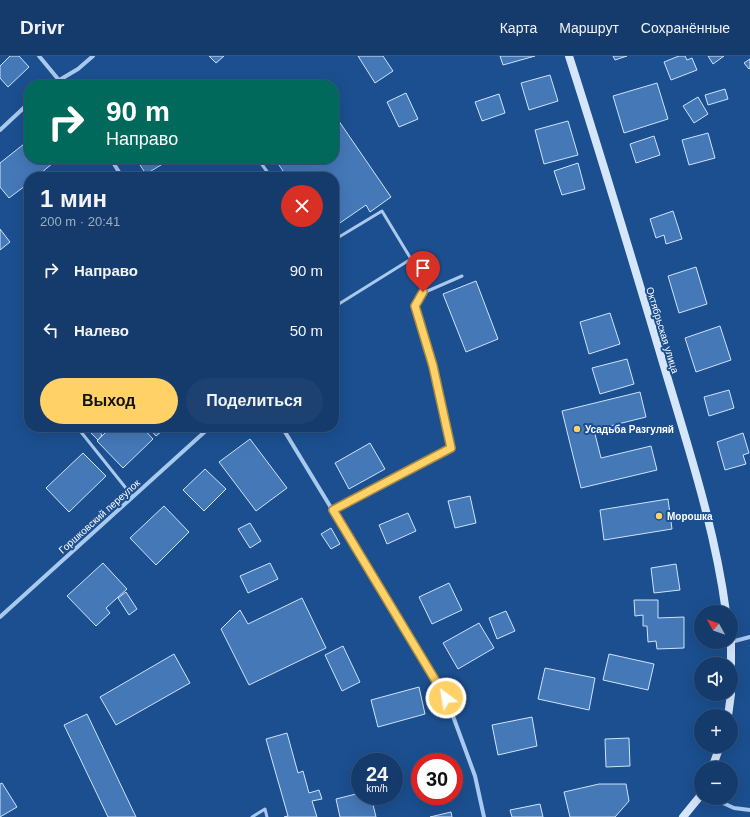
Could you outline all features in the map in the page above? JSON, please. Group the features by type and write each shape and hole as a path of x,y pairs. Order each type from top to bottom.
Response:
{"street":[{"path":"39,56 60,80 78,69 93,56"},
{"name":"Октябрьская улица","path":"569,56 688,448 721,573 725,605"},
{"path":"0,130 24,108"},
{"name":"Горшковский переулок","path":"0,617 204,432"},
{"path":"285,432 446,698 475,776 484,817"},
{"path":"738,640 750,637"},
{"path":"683,817 694,804"},
{"path":"727,805 734,808 750,810"}],"lane":[{"path":"339,237 382,211 411,259 339,304"},
{"path":"333,510 451,448 433,366 415,306 423,292 462,276"},
{"path":"81,432 133,497"},
{"path":"252,817 265,809 268,817"}],"building":[{"path":"10,56 19,56 29,67 8,87 0,78 0,66"},
{"path":"209,56 224,56 216,63"},
{"path":"358,56 383,56 393,71 375,83"},
{"path":"500,56 535,56 503,65"},
{"path":"613,56 627,56 615,60"},
{"path":"679,56 685,56 687,60 692,58 697,70 671,80 664,62"},
{"path":"708,56 724,56 713,64"},
{"path":"750,59 750,68 749,69 744,63"},
{"path":"550,75 558,101 529,110 521,83"},
{"path":"657,83 668,119 624,133 613,96"},
{"path":"725,89 728,99 708,105 705,95"},
{"path":"406,93 418,119 399,127 387,102"},
{"path":"499,94 505,113 482,121 475,102"},
{"path":"698,97 708,114 694,123 683,106"},
{"path":"339,121 391,197 370,212 366,205 339,224 339,172 284,172 278,164 339,164"},
{"path":"568,121 578,155 544,164 535,130"},
{"path":"708,133 715,158 689,165 682,140"},
{"path":"654,136 660,155 636,163 630,144"},
{"path":"24,144 24,164 52,164 42,172 24,172 24,187 9,198 0,187 0,163"},
{"path":"578,163 585,189 562,195 554,171"},
{"path":"139,164 163,164 149,172 145,172"},
{"path":"673,211 682,239 666,244 664,235 656,238 650,219"},
{"path":"0,229 10,242 0,250"},
{"path":"696,267 707,304 679,313 668,276"},
{"path":"476,281 498,339 466,352 443,294"},
{"path":"610,313 620,344 589,354 580,322"},
{"path":"720,326 731,360 696,372 685,338"},
{"path":"627,359 634,384 600,394 592,368"},
{"path":"729,390 734,408 709,416 704,397"},
{"path":"640,392 646,417 594,430 601,458 651,446 657,470 581,488 562,411"},
{"path":"90,432 100,432 102,435 98,440"},
{"path":"106,432 147,432 153,439 123,468 97,441"},
{"path":"152,432 161,432 156,436"},
{"path":"743,433 749,453 743,455 746,464 725,470 717,442"},
{"path":"250,439 287,488 256,511 219,462"},
{"path":"370,443 385,469 349,489 335,463"},
{"path":"83,453 106,476 69,512 46,488"},
{"path":"205,469 226,489 204,511 183,490"},
{"path":"470,496 476,523 455,528 448,501"},
{"path":"668,499 672,529 604,540 600,510"},
{"path":"164,506 189,532 156,565 130,538"},
{"path":"408,513 416,531 387,544 379,525"},
{"path":"250,523 261,541 250,548 238,529"},
{"path":"331,528 340,544 331,549 321,534"},
{"path":"103,563 127,589 106,608 110,613 96,626 67,596"},
{"path":"270,563 278,579 248,593 240,576"},
{"path":"676,564 680,590 654,593 651,568"},
{"path":"449,583 462,610 432,624 419,597"},
{"path":"126,592 137,609 129,615 118,598"},
{"path":"302,598 326,648 249,685 221,629 240,610 248,624"},
{"path":"634,600 658,600 658,618 684,617 684,648 657,649 656,641 648,642 647,626 643,626 643,615 635,616"},
{"path":"506,611 515,631 497,639 489,618"},
{"path":"479,623 494,648 458,669 443,643"},
{"path":"343,646 360,682 342,691 325,655"},
{"path":"174,654 190,683 116,725 100,697"},
{"path":"609,654 654,664 648,690 603,680"},
{"path":"545,668 595,678 589,710 538,699"},
{"path":"419,687 425,714 378,727 371,700"},
{"path":"87,714 136,817 108,817 64,725"},
{"path":"532,717 537,746 498,755 492,725"},
{"path":"287,733 298,773 303,771 309,793 319,790 322,799 312,801 317,817 284,817 288,816 266,739"},
{"path":"629,738 630,766 606,767 605,739"},
{"path":"2,783 17,807 0,817 0,784"},
{"path":"599,784 626,784 629,801 615,817 570,817 564,792"},
{"path":"351,795 351,805 373,805 376,817 340,817 336,799"},
{"path":"540,804 543,817 512,817 510,810"},
{"path":"451,812 452,817 430,817"}],"place":[{"name":"Усадьба Разгуляй","path":"577,429"},
{"name":"Морошка","path":"659,516"}],"route":[{"path":"423,292 415,306 433,366 451,448 333,510 446,698"}]}
